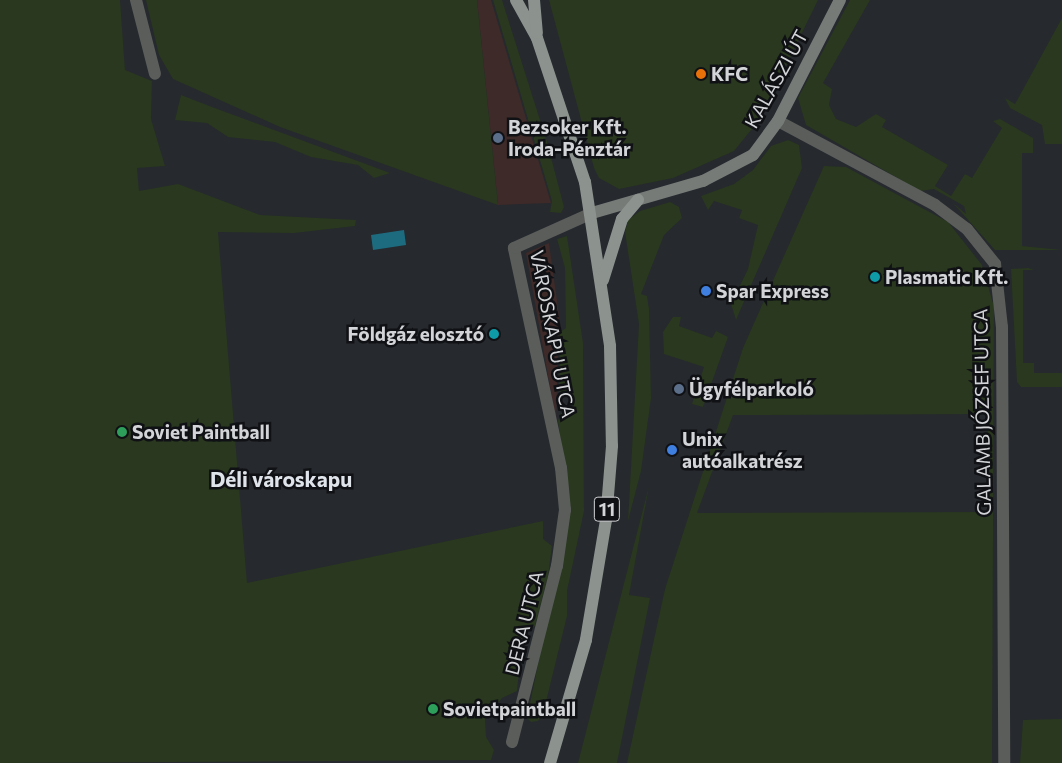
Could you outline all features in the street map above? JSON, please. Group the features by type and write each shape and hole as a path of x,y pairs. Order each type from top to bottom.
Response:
{"main road":[{"name":"11","path":"516,0 537,38 592,213 602,284 612,401 606,520 586,640 550,763"},
{"name":"11","path":"534,0 537,38"},
{"name":"KALÁSZI ÚT","path":"592,213 734,169 753,155 778,121 840,0"},
{"path":"602,284 622,220 638,200"}],"street":[{"path":"136,0 155,74"},
{"name":"GALAMB JÓZSEF UTCA","path":"778,121 935,204 967,229 995,264 1002,327 1004,763"},
{"name":"VÁROSKAPU UTCA","path":"565,510 561,468 514,248 592,213"},
{"name":"DERA UTCA","path":"512,742 557,566 565,510"}],"shaded area":[{"path":"477,0 491,0 551,203 498,205"},
{"path":"549,243 559,315 556,420 526,253"}],"green space":[{"name":"Soviet Paintball","path":"0,0 120,0 125,70 152,81 151,119 165,166 137,168 139,191 178,184 260,215 356,220 355,226 294,233 218,232 247,583 543,521 543,539 552,546 548,576 535,626 523,633 517,691 502,698 485,718 486,737 494,750 491,760 0,763"},
{"path":"146,0 477,0 498,205 280,127 173,79 159,55"},
{"path":"493,0 502,0 547,142 564,207 561,213 550,212 552,201"},
{"path":"549,0 818,0 760,119 734,151 673,178 619,189 599,178 594,168"},
{"path":"850,0 870,0 823,83 832,89 829,105 836,119 856,127 876,114 886,120 882,127 948,165 935,186 951,196 965,174 972,178 1002,128 993,121 1000,119 1033,138 1033,153 1022,153 1022,246 1062,250 995,250 953,203 966,214 964,206 934,189 920,191 806,125 798,98"},
{"path":"1062,18 1062,144 1045,144 1042,125 1010,108 1005,98 1015,104"},
{"path":"181,95 390,173 374,178 358,165 311,157 275,142 228,137 207,123 175,120"},
{"path":"788,140 799,145 802,168 736,320 731,304 748,269 758,225 739,218 742,210 714,201 708,210 701,196 734,184 753,170 771,146"},
{"path":"824,166 846,167 948,222 982,265 994,307 992,763 627,763 665,589 743,348","holes":["988,414 988,512 697,513 733,415"]},
{"path":"670,202 679,207 682,218 664,235 641,294 647,296 649,309 651,398 641,471 628,521 639,324 625,232 628,220 640,211"},
{"path":"567,236 583,343 584,511 567,591 567,616 543,714 538,721 531,722 527,718 570,509 558,421 560,414 574,406 571,397 559,391 560,332 566,328 565,268 557,239"},
{"path":"1028,268 1034,270 1023,270 1023,363 1034,363 1034,373 1062,373 1062,387 1021,387 1017,382 1011,269"},
{"path":"673,317 681,317 679,326 712,338 716,331 728,337 703,407 692,404 704,367 664,354 663,332"},
{"path":"649,486 629,595 650,598 617,763 578,763"},
{"path":"1062,719 1062,763 1020,763 1023,720"}],"water":[{"path":"404,230 406,245 373,250 371,235"}],"place":[{"name":"KFC","path":"701,74"},
{"name":"Bezsoker Kft. Iroda-Pénztár","path":"498,138"},
{"name":"Plasmatic Kft.","path":"875,277"},
{"name":"Spar Express","path":"706,291"},
{"name":"Földgáz elosztó","path":"494,334"},
{"name":"Ügyfélparkoló","path":"679,389"},
{"name":"Soviet Paintball","path":"122,432"},
{"name":"Unix autóalkatrész","path":"672,450"},
{"name":"Sovietpaintball","path":"433,709"}],"district":[{"name":"Déli városkapu","path":"281,479"}]}
